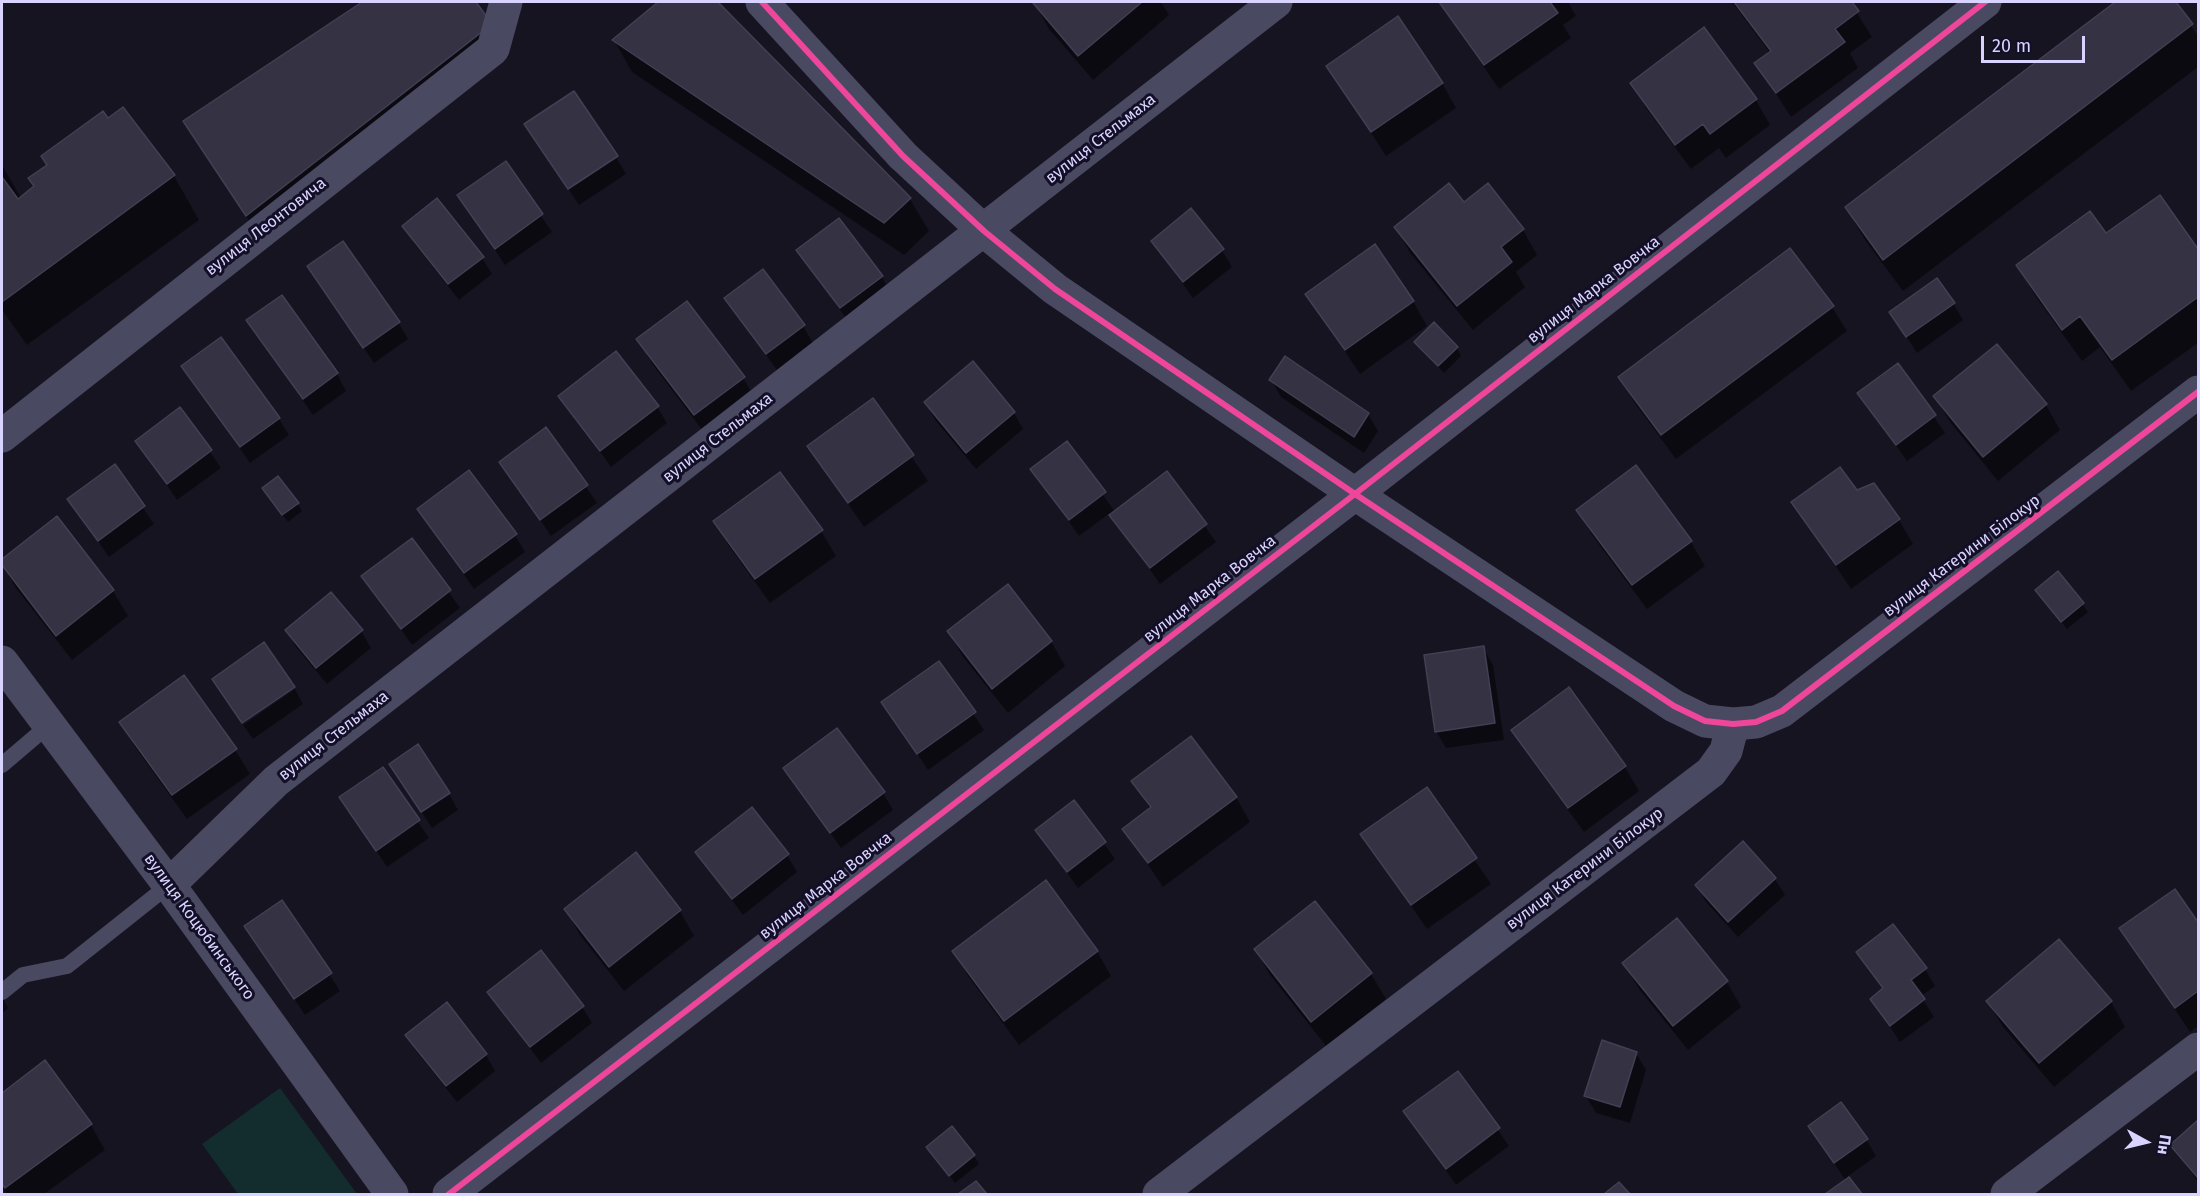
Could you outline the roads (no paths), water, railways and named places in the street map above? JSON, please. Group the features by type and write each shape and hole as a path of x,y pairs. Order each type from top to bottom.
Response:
{"street":[{"name":"вулиця Леонтовича","path":"2,436 493,48 506,2"},
{"path":"762,2 903,156 984,231 1055,289 1355,494 1674,706 1705,721 1733,724"},
{"name":"вулиця Стельмаха","path":"169,885 276,781 1276,2"},
{"name":"вулиця Марка Вовчка","path":"449,1194 1355,494 1985,2"},
{"name":"вулиця Катерини Білокур","path":"1159,1194 1711,772 1726,751 1733,724 1756,722 1782,711 2199,392"},
{"name":"вулиця Коцюбинського","path":"2,662 169,885 392,1194"},
{"path":"2007,1194 2199,1049"}],"lane":[{"path":"2,765 49,725"},
{"path":"2,992 23,975 67,966 169,885"}]}
